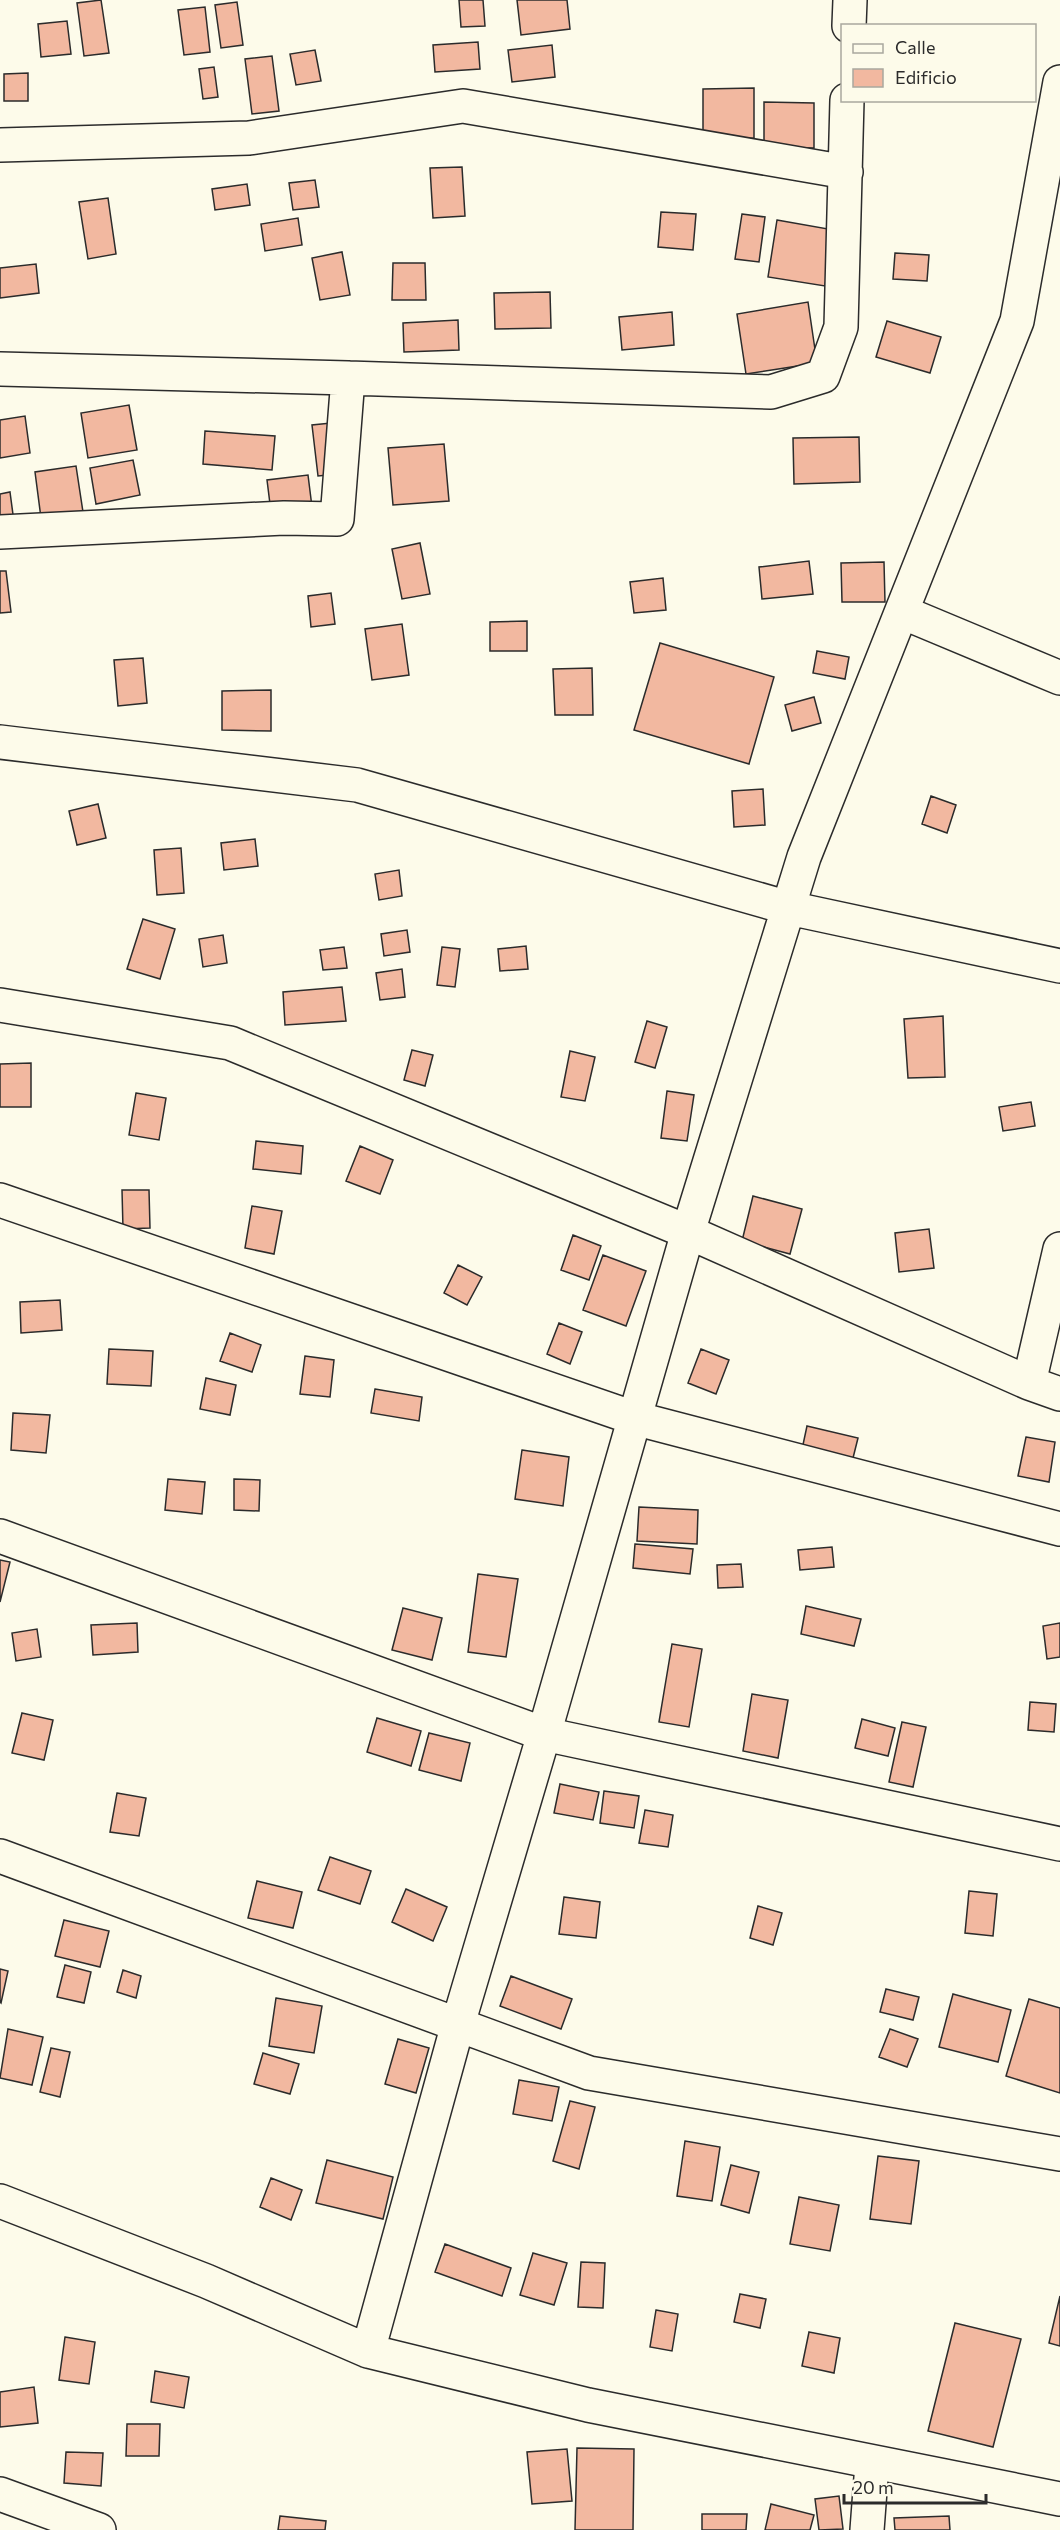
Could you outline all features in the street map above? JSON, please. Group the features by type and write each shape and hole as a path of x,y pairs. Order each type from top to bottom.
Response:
{"street":[{"path":"849,24 850,0"},
{"path":"369,2351 458,2024 688,1232 804,857 1017,321 1060,82"},
{"path":"0,369 771,392 823,376 841,327 847,102"},
{"path":"0,144 249,138 463,106 846,172"},
{"path":"0,532 284,518 337,519 348,378"},
{"path":"902,612 1060,678"},
{"path":"0,742 357,785 789,908 1060,966"},
{"path":"0,1005 230,1043 688,1232 1029,1383 1060,1394"},
{"path":"0,1200 634,1418 1060,1529"},
{"path":"1029,1383 1060,1249"},
{"path":"0,1536 544,1734 1060,1844"},
{"path":"0,1856 590,2073 1060,2154"},
{"path":"0,2201 206,2281 369,2351 588,2405 1060,2499"},
{"path":"867,2530 872,2463"},
{"path":"0,2494 99,2530"}],"building":[{"path":"101,0 109,53 84,56 77,3"},
{"path":"459,0 483,0 485,26 461,27"},
{"path":"517,0 567,0 570,29 521,35"},
{"path":"237,2 243,45 221,48 215,5"},
{"path":"205,7 210,52 184,55 178,10"},
{"path":"67,21 71,54 41,57 38,24"},
{"path":"478,42 480,69 435,72 433,45"},
{"path":"552,45 555,77 512,82 508,50"},
{"path":"315,50 321,81 296,85 290,54"},
{"path":"272,56 279,111 252,114 245,59"},
{"path":"214,67 218,97 203,99 199,69"},
{"path":"28,73 28,101 4,101 4,74"},
{"path":"754,88 754,138 703,139 703,89"},
{"path":"764,102 814,103 814,148 764,147"},
{"path":"462,167 465,216 433,218 430,168"},
{"path":"315,180 319,207 293,210 289,183"},
{"path":"247,184 250,205 215,210 212,189"},
{"path":"108,198 116,254 88,259 79,202"},
{"path":"661,212 696,214 693,250 658,247"},
{"path":"742,214 765,217 759,262 735,259"},
{"path":"298,218 302,245 265,251 261,224"},
{"path":"777,220 834,230 825,286 768,277"},
{"path":"342,252 350,295 320,300 312,258"},
{"path":"895,253 929,255 927,281 893,279"},
{"path":"393,263 425,263 426,300 392,300"},
{"path":"36,264 39,293 0,298 0,268"},
{"path":"550,292 551,328 495,329 494,293"},
{"path":"808,302 817,363 746,374 737,314"},
{"path":"672,312 674,345 622,350 619,317"},
{"path":"458,320 459,350 404,352 403,323"},
{"path":"887,321 941,337 930,373 876,357"},
{"path":"129,405 137,450 88,458 81,413"},
{"path":"25,416 30,453 0,458 0,420"},
{"path":"331,423 338,474 318,476 312,425"},
{"path":"205,431 275,436 272,470 203,464"},
{"path":"859,437 860,482 794,484 793,438"},
{"path":"444,444 449,501 393,505 388,448"},
{"path":"133,460 140,495 96,504 90,468"},
{"path":"76,466 83,512 41,518 35,472"},
{"path":"308,475 312,507 271,512 267,480"},
{"path":"10,492 14,522 0,524 0,494"},
{"path":"420,543 430,594 402,599 392,549"},
{"path":"809,561 813,594 762,599 759,567"},
{"path":"884,562 885,602 842,602 841,563"},
{"path":"0,571 6,571 11,612 0,613"},
{"path":"663,578 666,610 634,613 630,582"},
{"path":"331,593 335,624 311,627 308,596"},
{"path":"527,621 527,651 490,651 490,622"},
{"path":"402,624 409,675 372,680 365,629"},
{"path":"660,643 774,677 749,764 634,730"},
{"path":"817,651 849,657 845,679 813,673"},
{"path":"143,658 147,703 118,706 114,660"},
{"path":"592,668 593,715 555,715 553,669"},
{"path":"271,690 271,731 222,730 222,691"},
{"path":"814,697 821,723 792,731 785,705"},
{"path":"763,789 765,825 734,827 732,791"},
{"path":"931,796 956,805 947,833 922,824"},
{"path":"98,804 106,838 77,845 69,811"},
{"path":"255,839 258,866 224,870 221,843"},
{"path":"181,848 184,893 157,895 154,850"},
{"path":"399,870 402,896 379,900 375,874"},
{"path":"143,919 175,929 160,979 127,969"},
{"path":"407,930 410,952 384,956 381,934"},
{"path":"223,935 227,963 203,967 199,939"},
{"path":"526,946 528,969 500,971 498,949"},
{"path":"344,947 347,968 323,970 320,950"},
{"path":"442,947 460,949 455,987 437,985"},
{"path":"402,969 405,997 380,1000 376,973"},
{"path":"342,987 346,1021 285,1025 283,992"},
{"path":"943,1016 945,1077 908,1078 904,1019"},
{"path":"647,1021 667,1027 655,1068 635,1062"},
{"path":"412,1050 433,1055 425,1086 404,1080"},
{"path":"570,1051 595,1057 585,1101 561,1097"},
{"path":"31,1063 31,1107 0,1107 0,1064"},
{"path":"667,1091 694,1095 687,1141 661,1138"},
{"path":"136,1093 166,1098 159,1140 129,1135"},
{"path":"1031,1102 1035,1126 1003,1131 999,1107"},
{"path":"256,1141 303,1146 301,1174 253,1169"},
{"path":"360,1146 393,1160 380,1194 346,1181"},
{"path":"122,1190 149,1190 150,1228 123,1229"},
{"path":"753,1196 802,1209 790,1254 742,1241"},
{"path":"252,1206 282,1211 274,1254 245,1248"},
{"path":"929,1229 934,1268 899,1272 895,1233"},
{"path":"573,1235 601,1246 589,1280 561,1270"},
{"path":"603,1255 646,1271 626,1326 583,1310"},
{"path":"458,1265 482,1277 467,1305 444,1293"},
{"path":"60,1300 62,1330 21,1333 20,1302"},
{"path":"559,1323 582,1332 570,1364 547,1354"},
{"path":"230,1333 261,1345 252,1372 220,1361"},
{"path":"109,1349 153,1351 151,1386 107,1384"},
{"path":"701,1349 729,1360 716,1394 688,1383"},
{"path":"305,1356 334,1360 330,1397 300,1394"},
{"path":"206,1378 236,1385 230,1415 200,1409"},
{"path":"375,1389 422,1397 419,1421 371,1413"},
{"path":"13,1413 50,1415 46,1453 11,1450"},
{"path":"807,1426 858,1438 851,1466 801,1454"},
{"path":"1026,1437 1055,1442 1049,1482 1018,1476"},
{"path":"522,1450 569,1457 563,1506 515,1499"},
{"path":"168,1479 205,1482 202,1514 165,1510"},
{"path":"234,1479 260,1480 259,1511 234,1510"},
{"path":"639,1507 698,1510 697,1544 637,1541"},
{"path":"635,1544 693,1549 690,1574 633,1568"},
{"path":"832,1547 834,1567 800,1570 798,1550"},
{"path":"0,1560 10,1562 0,1602"},
{"path":"741,1564 743,1587 718,1588 717,1565"},
{"path":"478,1574 518,1579 506,1657 468,1652"},
{"path":"806,1606 861,1619 854,1646 801,1634"},
{"path":"403,1608 442,1618 432,1660 392,1650"},
{"path":"137,1623 138,1652 93,1655 91,1625"},
{"path":"1060,1623 1060,1657 1047,1659 1043,1626"},
{"path":"37,1629 41,1657 16,1661 12,1633"},
{"path":"672,1644 702,1649 689,1727 659,1722"},
{"path":"752,1694 788,1700 778,1758 743,1751"},
{"path":"1030,1702 1056,1704 1054,1732 1028,1730"},
{"path":"22,1713 53,1720 44,1760 12,1753"},
{"path":"377,1718 421,1731 411,1766 367,1752"},
{"path":"862,1719 895,1728 888,1756 855,1748"},
{"path":"902,1722 926,1727 913,1787 889,1782"},
{"path":"429,1733 470,1743 461,1781 419,1770"},
{"path":"560,1784 599,1792 593,1820 554,1813"},
{"path":"604,1791 639,1796 634,1828 600,1823"},
{"path":"117,1793 146,1798 139,1836 110,1832"},
{"path":"645,1810 673,1815 668,1847 639,1843"},
{"path":"330,1857 371,1871 360,1904 318,1890"},
{"path":"257,1881 302,1892 293,1928 248,1918"},
{"path":"406,1889 447,1907 433,1941 392,1922"},
{"path":"969,1891 997,1894 993,1936 965,1933"},
{"path":"564,1897 600,1902 596,1938 559,1934"},
{"path":"758,1906 782,1913 773,1945 750,1938"},
{"path":"64,1920 109,1931 100,1967 55,1956"},
{"path":"65,1965 91,1972 84,2003 57,1997"},
{"path":"0,1969 8,1971 1,2003 0,2002"},
{"path":"123,1970 141,1976 136,1998 117,1992"},
{"path":"511,1976 572,1999 561,2029 500,2006"},
{"path":"886,1989 919,1997 913,2020 880,2012"},
{"path":"953,1994 1011,2010 998,2062 939,2047"},
{"path":"276,1998 322,2006 314,2053 269,2046"},
{"path":"1029,1999 1060,2008 1060,2093 1006,2076"},
{"path":"8,2029 43,2037 32,2085 0,2078"},
{"path":"890,2029 918,2039 907,2067 879,2057"},
{"path":"398,2039 429,2048 416,2093 385,2084"},
{"path":"51,2048 70,2052 60,2097 40,2092"},
{"path":"263,2053 299,2064 290,2094 254,2084"},
{"path":"519,2080 559,2087 552,2121 513,2114"},
{"path":"570,2101 595,2107 579,2169 553,2161"},
{"path":"685,2141 720,2147 712,2201 677,2196"},
{"path":"878,2156 919,2161 911,2224 870,2219"},
{"path":"327,2160 393,2177 383,2219 316,2203"},
{"path":"731,2165 759,2172 749,2213 721,2205"},
{"path":"271,2178 302,2190 291,2220 260,2207"},
{"path":"799,2197 839,2205 830,2251 790,2244"},
{"path":"445,2244 511,2268 502,2296 435,2272"},
{"path":"533,2253 567,2263 554,2305 520,2295"},
{"path":"581,2262 605,2263 603,2308 578,2307"},
{"path":"740,2294 766,2299 760,2328 734,2322"},
{"path":"1060,2296 1060,2346 1049,2343"},
{"path":"656,2310 678,2314 672,2351 650,2347"},
{"path":"955,2323 1021,2339 993,2447 928,2431"},
{"path":"809,2332 840,2338 834,2373 802,2366"},
{"path":"65,2337 95,2342 89,2384 59,2380"},
{"path":"155,2371 189,2377 184,2408 151,2402"},
{"path":"34,2387 38,2423 0,2427 0,2392"},
{"path":"127,2424 160,2424 159,2456 126,2456"},
{"path":"577,2448 634,2449 633,2530 575,2530"},
{"path":"567,2449 572,2501 532,2504 527,2452"},
{"path":"66,2452 103,2453 101,2486 64,2483"},
{"path":"839,2496 843,2529 819,2530 815,2499"},
{"path":"771,2504 814,2515 810,2530 765,2530"},
{"path":"702,2514 747,2514 746,2530 702,2530"},
{"path":"280,2516 326,2521 325,2530 278,2530"},
{"path":"949,2516 950,2530 895,2530 894,2518"}]}
